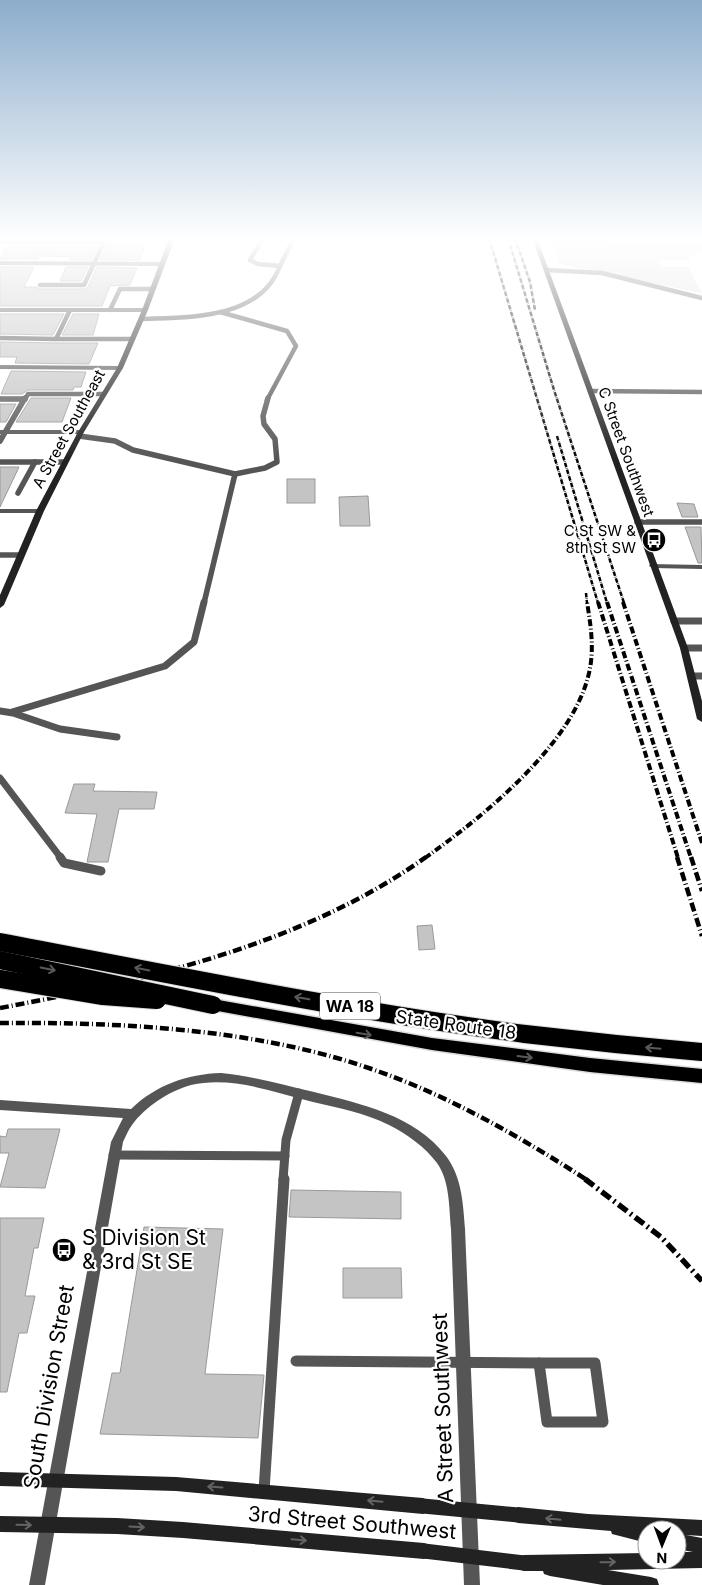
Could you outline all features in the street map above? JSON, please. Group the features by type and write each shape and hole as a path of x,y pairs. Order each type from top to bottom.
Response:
{"highway":[{"name":"State Route 18","path":"0,942 234,986 477,1028 611,1044 702,1052"},
{"name":"State Route 18","path":"0,960 213,1005 432,1044 590,1065 702,1076"},
{"path":"0,978 103,996 213,1005"}],"main road":[{"name":"A Street Southeast","path":"0,606 2,596 40,511 80,434 120,368 144,312"},
{"name":"C Street Southwest","path":"562,312 637,522 684,648 702,688"},
{"name":"C Street Southwest","path":"697,676 702,719"},
{"name":"3rd Street Southwest","path":"0,1478 159,1483 264,1491 588,1522"},
{"path":"588,1522 702,1528"},
{"path":"588,1522 637,1533"},
{"name":"3rd Street Southwest","path":"0,1524 183,1530 424,1551 524,1563 651,1585"},
{"path":"687,1543 702,1546"},
{"path":"524,1563 702,1560"}],"street":[{"path":"0,368 120,368"},
{"path":"3,432 80,434"},
{"path":"0,510 40,511"},
{"path":"654,566 702,567"},
{"name":"South Division Street","path":"37,1585 116,1142 127,1122 143,1105 166,1091 191,1081 226,1078 259,1083 299,1093"},
{"name":"A Street Southwest","path":"299,1093 351,1106 394,1122 424,1141 443,1161 454,1192 458,1229 472,1585"},
{"path":"0,1105 135,1114"}],"lane":[{"path":"56,339 69,312"},
{"path":"80,434 115,441 133,450 235,474 266,468 277,462 278,453 274,435 264,426 263,416 267,400 296,346 287,331 220,312 141,319"},
{"path":"0,338 132,340"},
{"path":"590,391 702,392"},
{"path":"0,442 3,432 28,394 104,394"},
{"path":"0,398 25,399"},
{"path":"0,462 65,462"},
{"path":"18,493 35,462"},
{"path":"12,712 164,666 194,642 235,474"},
{"path":"637,522 702,522"},
{"path":"0,555 21,555"},
{"path":"674,621 702,621"},
{"path":"684,648 702,648"},
{"path":"0,711 12,712 32,721 82,734 117,737"},
{"path":"0,778 64,863 101,871"},
{"path":"264,1491 286,1140 299,1093"},
{"path":"113,1155 285,1156"},
{"path":"296,1360 463,1364 539,1363 595,1363 603,1422 547,1422 539,1363"}],"building":[{"path":"0,314 64,314 53,335 0,334"},
{"path":"73,314 99,314 93,335 62,335"},
{"path":"0,342 98,343 89,364 15,363 17,357 0,357"},
{"path":"11,371 86,372 81,387 74,387 73,390 28,390 22,394 1,394"},
{"path":"31,398 71,398 62,422 16,422"},
{"path":"0,404 16,404 6,422 0,422"},
{"path":"0,467 19,467 0,507"},
{"path":"287,479 315,479 315,503 287,503"},
{"path":"368,496 370,526 340,526 339,497"},
{"path":"677,503 694,504 698,517 682,517"},
{"path":"685,527 701,527 702,563 698,563"},
{"path":"74,784 95,784 93,791 157,792 154,809 119,809 108,862 87,862 97,814 65,813"},
{"path":"432,925 435,949 419,950 417,926"},
{"path":"8,1129 60,1129 45,1188 0,1187 9,1153 0,1153 0,1136 6,1137"},
{"path":"291,1190 401,1192 401,1219 289,1217"},
{"path":"0,1218 44,1218 38,1248 34,1248 25,1296 35,1296 27,1333 19,1333 7,1392 0,1392"},
{"path":"144,1227 223,1229 205,1374 264,1375 258,1438 100,1434 112,1373 120,1373"},
{"path":"343,1268 401,1268 402,1298 343,1298"}],"railway":[{"path":"511,312 598,603"},
{"path":"530,312 624,603"},
{"path":"557,436 607,603"},
{"path":"586,593 587,603"},
{"path":"425,858 472,823 521,779 563,729 578,703 590,668 592,640 587,602"},
{"path":"598,602 678,858"},
{"path":"607,602 691,858"},
{"path":"623,602 702,843"},
{"path":"0,1008 166,971 222,955 276,936 329,914 379,887 426,857"},
{"path":"677,857 702,936"},
{"path":"691,857 702,891"},
{"path":"0,1023 95,1024 193,1031 289,1046 335,1058 380,1072 434,1094 512,1134 587,1180"},
{"path":"585,1179 661,1237 702,1281"}],"place":[{"name":"C St SW & 8th St SW","path":"654,540"},
{"name":"S Division St & 3rd St SE","path":"64,1250"}]}
